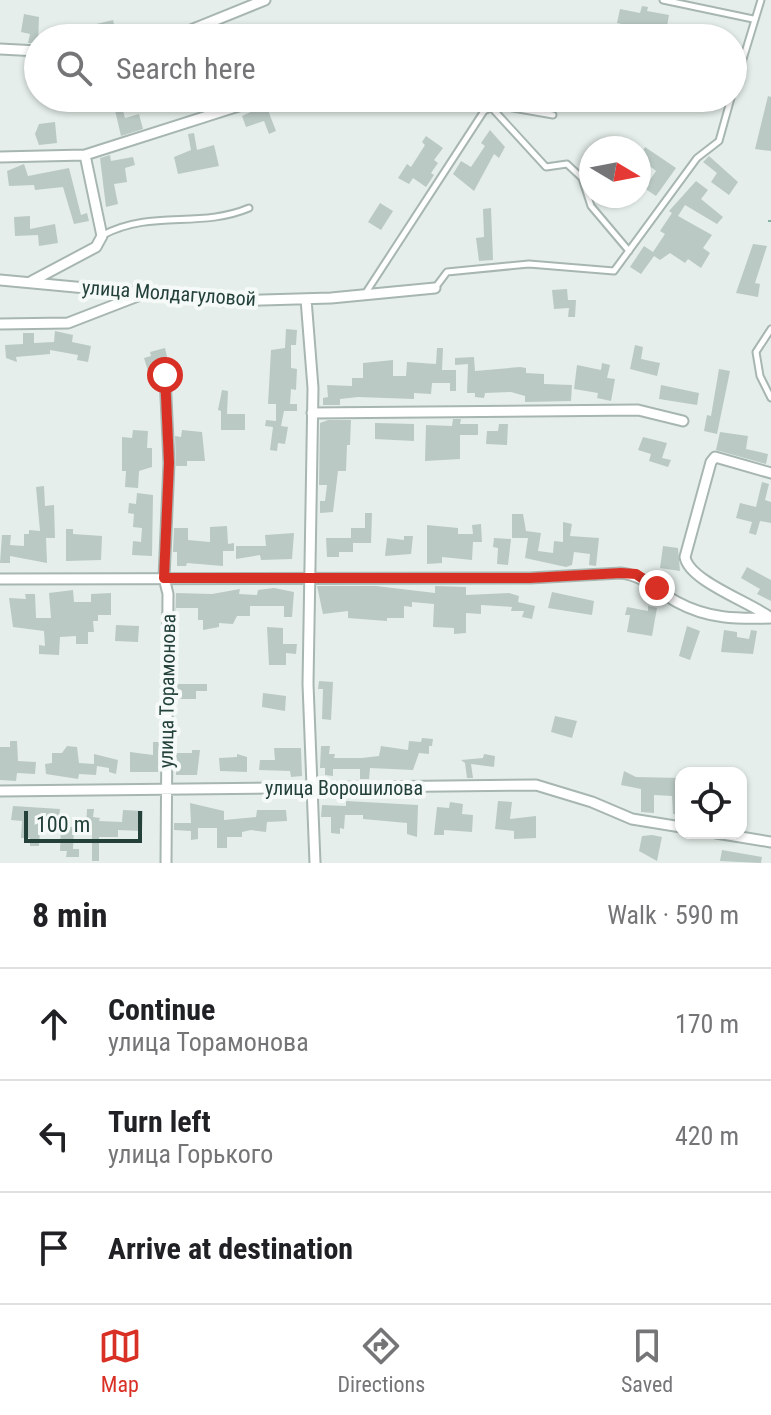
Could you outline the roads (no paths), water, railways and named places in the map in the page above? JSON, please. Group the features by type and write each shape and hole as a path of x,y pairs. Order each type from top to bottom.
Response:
{"street":[{"path":"206,24 265,0"},
{"path":"0,49 24,50"},
{"path":"0,157 85,155 220,112"},
{"path":"30,283 96,247 102,236 85,155"},
{"name":"улица Молдагуловой","path":"0,280 225,301 306,299 435,288"},
{"path":"0,324 68,323 145,294"},
{"path":"306,299 312,413 308,684 315,863"},
{"name":"улица Торамонова","path":"165,375 169,463 164,578 168,594 166,863"},
{"path":"312,413 638,410 683,421"},
{"path":"771,473 715,457 685,557 694,575 751,603 771,618"},
{"path":"0,579 530,578 621,573 636,574 700,613 720,618 771,618"},
{"name":"улица Ворошилова","path":"0,791 536,785 592,802 632,819 675,826"},
{"path":"747,838 771,842"}],"lane":[{"path":"663,0 753,19"},
{"path":"747,39 761,0"},
{"path":"364,295 483,112"},
{"path":"496,112 546,167 567,164 582,178 591,206 629,251"},
{"path":"536,112 553,115"},
{"path":"435,288 447,272 529,264 614,271 697,158 719,141 727,112"},
{"path":"102,236 127,222 226,218 249,208"},
{"path":"771,329 756,352 760,376 771,398"}]}
